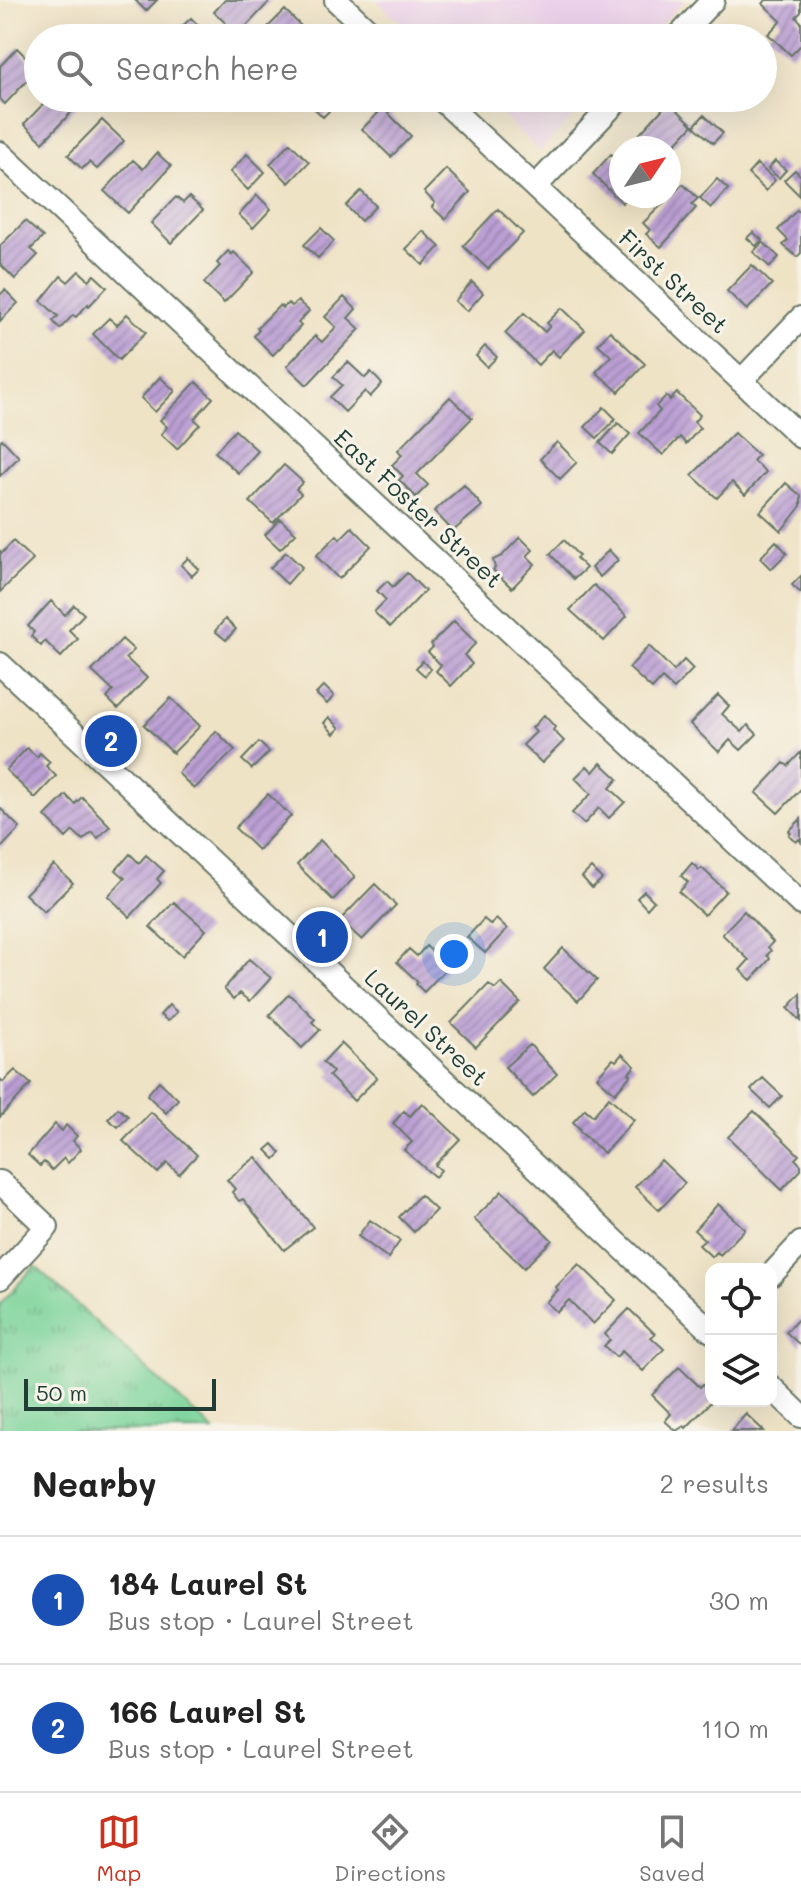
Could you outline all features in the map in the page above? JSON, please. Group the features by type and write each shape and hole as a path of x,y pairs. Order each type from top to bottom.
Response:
{"street":[{"path":"336,0 361,24"},
{"path":"690,24 713,0"},
{"name":"First Street","path":"455,112 801,437"},
{"path":"535,187 607,112"},
{"name":"East Foster Street","path":"0,153 801,904"},
{"path":"741,381 801,318"},
{"name":"Laurel Street","path":"0,664 705,1325"},
{"path":"0,1182 47,1227 0,1278"},
{"path":"777,1269 801,1243"},
{"path":"777,1393 801,1416"}],"shaded area":[{"path":"376,0 685,0 662,24 403,24"},
{"path":"498,112 578,112 540,151"}],"green space":[{"path":"35,1266 214,1431 0,1431 0,1304"}],"building":[{"path":"135,0 157,0 146,11"},
{"path":"225,0 271,0 248,24 227,24 214,12"},
{"path":"766,0 801,0 801,12 796,17 801,22 801,45 791,55 777,42 777,25 781,21 763,4"},
{"path":"285,10 299,24 271,24"},
{"path":"17,48 24,55 24,84 5,104 0,99 0,66"},
{"path":"36,112 72,112 43,142 24,124"},
{"path":"379,112 387,112 411,136 391,157 362,129"},
{"path":"660,112 679,112 693,125 681,138 638,136"},
{"path":"704,115 723,133 713,143 694,126"},
{"path":"102,120 124,141 97,169 89,162 82,169 68,155"},
{"path":"290,143 309,162 289,183 270,164"},
{"path":"157,153 171,166 128,213 104,191 133,160 143,169"},
{"path":"247,154 265,172 248,190 230,172"},
{"path":"609,156 609,190 593,174"},
{"path":"775,161 786,170 779,178 768,169"},
{"path":"757,164 775,180 766,191 748,174"},
{"path":"446,169 470,192 445,219 432,207 435,203 424,192"},
{"path":"795,170 801,176 799,195 784,180"},
{"path":"717,179 728,189 711,208 700,198"},
{"path":"683,184 698,198 692,204 696,208 661,247 646,234 650,230 643,223 658,208 681,208"},
{"path":"361,191 376,206 361,221 346,206"},
{"path":"257,195 271,209 253,228 239,215"},
{"path":"176,197 183,203 189,197 203,210 171,243 151,223"},
{"path":"498,209 523,233 488,269 463,246"},
{"path":"797,210 801,214 801,253 797,257 783,245 788,240 778,230"},
{"path":"25,221 43,237 31,249 38,255 15,279 0,264 0,246"},
{"path":"321,228 334,241 318,258 304,245"},
{"path":"423,231 440,247 423,265 406,249"},
{"path":"753,232 762,240 756,246 747,238"},
{"path":"763,242 779,257 770,267 753,252"},
{"path":"228,251 232,255 234,252 254,272 224,303 204,283 220,266 217,263"},
{"path":"752,265 772,284 747,310 727,291"},
{"path":"79,271 89,280 94,275 107,287 60,329 53,321 58,316 41,301 61,276 68,282"},
{"path":"472,282 483,293 467,311 455,301"},
{"path":"5,290 18,303 0,321 0,295"},
{"path":"344,297 356,309 348,318 360,329 307,385 287,366 315,336 322,342 336,327 325,317"},
{"path":"298,301 309,311 298,323 301,326 273,355 254,336 259,330 257,328 280,305 283,308 288,303 292,306"},
{"path":"562,308 585,330 559,357 552,350 538,365 505,333 524,313 545,332 550,326 547,323"},
{"path":"127,314 146,332 119,360 93,334 109,318 117,325"},
{"path":"610,331 645,364 619,392 596,372 611,356 598,344"},
{"path":"485,346 497,357 487,367 476,356"},
{"path":"348,362 365,378 371,372 382,384 370,397 365,391 345,412 330,397 342,385 333,377"},
{"path":"160,377 175,391 155,412 141,398"},
{"path":"196,382 213,398 194,419 200,424 177,449 161,434 167,427 160,420"},
{"path":"677,393 700,415 694,422 700,428 686,444 680,437 663,455 639,433 660,411 656,406 666,396 670,400"},
{"path":"450,397 472,418 417,474 428,485 416,497 399,480 403,476 392,465 402,455 398,450"},
{"path":"604,407 616,419 597,438 585,427"},
{"path":"618,423 630,434 612,454 600,443"},
{"path":"235,430 258,451 238,473 215,452"},
{"path":"734,433 758,455 753,461 766,472 745,495 732,482 717,498 692,475"},
{"path":"2,439 19,457 0,476 0,441"},
{"path":"557,442 577,462 560,479 540,459"},
{"path":"284,465 303,482 296,489 301,494 273,523 250,502"},
{"path":"786,483 801,496 801,506 781,531 760,512"},
{"path":"464,485 482,506 453,531 434,511"},
{"path":"280,519 296,533 280,549 265,535"},
{"path":"352,527 371,546 339,579 316,556 337,535 340,539"},
{"path":"520,537 533,550 527,556 535,564 512,588 493,570 493,560 502,556"},
{"path":"564,540 586,568 574,579 550,554"},
{"path":"13,541 33,560 0,592 0,551 2,553"},
{"path":"776,541 787,553 771,569 760,558"},
{"path":"609,550 618,560 600,577 591,568"},
{"path":"286,552 302,567 287,584 270,568"},
{"path":"188,558 199,569 192,576 181,565"},
{"path":"407,573 425,591 390,627 374,612 386,600 377,591 387,581 393,587"},
{"path":"801,576 801,593 792,585"},
{"path":"594,585 627,616 604,641 570,610"},
{"path":"51,601 65,615 74,605 84,614 69,630 78,639 61,657 45,641 41,646 31,636 34,632 28,626"},
{"path":"225,619 236,629 226,640 215,631"},
{"path":"454,621 476,643 464,655 472,664 451,686 436,671 441,665 428,652 433,647 431,644"},
{"path":"122,639 134,650 126,658 147,678 118,709 107,698 113,691 92,671"},
{"path":"649,646 674,671 684,660 693,669 674,689 662,678 652,689 629,668"},
{"path":"422,661 431,669 425,676 416,668"},
{"path":"324,686 334,696 327,704 316,694"},
{"path":"718,695 729,706 722,714 742,732 748,725 757,734 741,750 730,740 719,752 690,724"},
{"path":"171,698 200,726 173,753 144,725"},
{"path":"544,715 564,741 542,763 523,745 536,732 532,728"},
{"path":"329,717 340,728 334,734 324,723"},
{"path":"216,731 235,750 194,789 178,773"},
{"path":"259,742 269,752 252,769 242,760"},
{"path":"27,748 37,757 40,753 50,762 46,766 56,776 35,798 6,770"},
{"path":"801,752 801,789 778,813 756,793 784,763 788,766"},
{"path":"601,763 618,779 610,788 625,802 609,818 599,808 584,824 572,813 591,794 575,778 587,766 593,772"},
{"path":"268,794 291,816 258,850 235,828"},
{"path":"66,795 75,804 82,797 110,826 98,838 92,832 83,840 73,831 66,838 45,816"},
{"path":"0,808 20,828 0,849"},
{"path":"801,819 801,842 799,839 796,842 789,831"},
{"path":"320,840 355,877 333,900 297,865"},
{"path":"130,854 139,863 146,855 164,871 157,879 161,883 130,917 108,896 125,878 116,870"},
{"path":"692,863 699,870 702,868 726,891 704,915 679,892 688,882 681,876"},
{"path":"54,865 73,883 44,912 25,894"},
{"path":"591,868 602,879 592,888 582,877"},
{"path":"375,884 396,905 362,940 340,920"},
{"path":"644,891 654,901 647,909 637,898"},
{"path":"174,902 206,930 182,956 150,927"},
{"path":"744,911 773,942 768,947 770,959 751,980 740,970 749,960 722,934"},
{"path":"484,919 491,925 496,919 507,929 485,953 467,937"},
{"path":"446,943 459,955 424,992 397,962 409,949 417,956 426,946 436,955"},
{"path":"563,948 597,980 578,1001 544,969"},
{"path":"249,959 271,978 250,1001 240,993 234,999 224,989"},
{"path":"501,983 520,1002 476,1047 451,1023 489,984 495,989"},
{"path":"289,994 315,1019 312,1022 320,1030 302,1048 269,1015"},
{"path":"801,994 801,1021 788,1008"},
{"path":"169,1005 177,1012 168,1021 160,1015"},
{"path":"341,1043 377,1078 354,1101 329,1076 333,1072 323,1062"},
{"path":"530,1045 557,1074 533,1097 505,1067"},
{"path":"622,1054 635,1066 615,1093 597,1077 613,1059 616,1061"},
{"path":"15,1070 31,1084 0,1117 0,1079 3,1082"},
{"path":"763,1078 782,1096 770,1108 751,1090"},
{"path":"159,1081 178,1099 166,1113 147,1095"},
{"path":"609,1097 634,1120 604,1153 573,1122 585,1109 593,1116"},
{"path":"422,1103 460,1139 435,1165 441,1170 435,1177 404,1150 412,1142 393,1123 404,1111 410,1116"},
{"path":"118,1108 128,1116 118,1127 108,1119"},
{"path":"754,1111 799,1155 795,1159 801,1170 782,1190 728,1137"},
{"path":"151,1112 197,1155 179,1174 167,1163 158,1173 123,1141"},
{"path":"55,1124 62,1131 66,1125 77,1136 73,1141 81,1149 68,1163 64,1158 52,1170 44,1162 40,1166 28,1155"},
{"path":"273,1144 281,1153 275,1159 266,1150"},
{"path":"256,1157 313,1227 284,1250 243,1199 239,1201 232,1192 235,1189 227,1180"},
{"path":"661,1160 685,1183 659,1210 635,1187"},
{"path":"502,1191 552,1240 524,1268 474,1219"},
{"path":"420,1195 436,1210 414,1232 399,1217"},
{"path":"718,1204 745,1229 720,1255 717,1252 712,1257 699,1245 705,1240 694,1230"},
{"path":"370,1220 400,1241 388,1258 358,1236"},
{"path":"579,1264 616,1300 593,1324 569,1300 557,1312 546,1302"},
{"path":"629,1309 655,1334 651,1337 664,1349 643,1371 622,1351 616,1357 604,1346 610,1340 605,1334"},
{"path":"801,1316 801,1346 786,1332"},
{"path":"679,1367 700,1387 705,1386 706,1407 686,1428 684,1426 676,1431 665,1421 671,1414 652,1395"},
{"path":"746,1414 764,1431 731,1431"}],"place":[{"name":"166 Laurel St","path":"111,741"},
{"name":"184 Laurel St","path":"322,937"}]}
